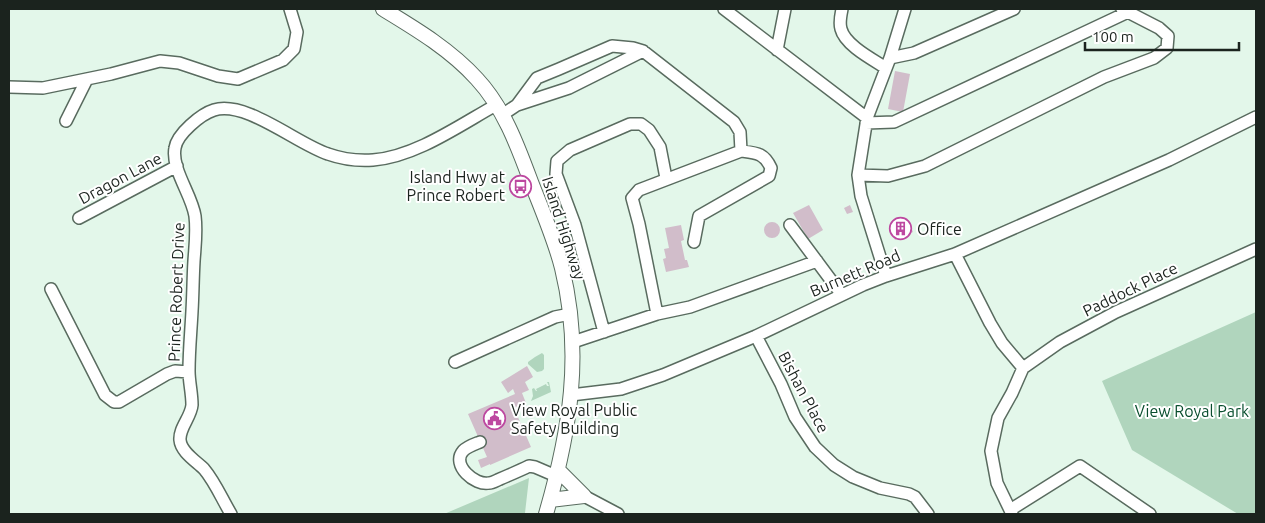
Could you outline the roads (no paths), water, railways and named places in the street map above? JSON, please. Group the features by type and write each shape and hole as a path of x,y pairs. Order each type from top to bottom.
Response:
{"main road":[{"name":"Island Highway","path":"383,9 438,44 459,62 478,80 499,110 519,151 562,268 573,342 571,396 566,436 546,514"},
{"path":"557,473 584,496"},
{"path":"550,500 584,496"}],"street":[{"path":"9,87 43,88 160,61 179,63 218,76 238,79 283,60 294,49 298,32 290,9"},
{"path":"724,9 740,14 777,50 866,120 894,122 1125,10 1159,28 1168,36 1167,48 1154,58 1104,77 925,166 888,176 858,175"},
{"path":"777,50 785,9"},
{"path":"842,9 841,28 847,40 866,55 888,63 1014,9"},
{"path":"886,276 861,196 858,175 866,120 888,63 904,9"},
{"path":"517,105 537,78 612,46 633,48 643,51 734,122 740,132 741,151"},
{"path":"517,105 569,88 643,51"},
{"path":"559,69 569,88"},
{"path":"66,121 87,79"},
{"name":"Prince Robert Drive","path":"230,514 204,469 182,447 180,439 192,407 189,372 196,235 192,204 175,156 175,147 182,135 191,125 212,110 221,108 234,109 249,113 296,139 329,154 352,159 372,160 388,158 410,151 499,110 517,105"},
{"name":"Burnett Road","path":"571,396 621,389 663,375 756,336 842,294 886,276 955,254 1170,160 1256,117"},
{"path":"604,332 575,224 556,174 557,161 570,150 630,124 641,124 649,130 660,147 666,178"},
{"path":"657,314 632,198 639,190 666,178 741,151 758,153 767,160 772,168 769,176 699,216 694,242"},
{"name":"Dragon Lane","path":"79,218 177,166"},
{"path":"790,225 842,294"},
{"name":"Paddock Place","path":"1023,368 1060,342 1116,312 1256,249"},
{"path":"955,254 990,323 1002,343 1023,368 998,418 991,451 997,483 1011,512 1080,466 1150,514"},
{"path":"573,342 657,314 690,307 817,261"},
{"path":"51,289 105,395 114,402 118,402 167,374 175,371 189,372"},
{"path":"455,362 555,317 570,314"},
{"name":"Bishan Place","path":"756,336 781,384 795,417 814,447 834,465 853,477 880,488 915,497 928,514"},
{"path":"480,442 468,447 463,452 460,458 460,465 471,477 482,483 489,483 529,466 557,473"},
{"path":"584,496 618,514"}],"place":[{"name":"Island Hwy at Prince Robert","path":"521,186"},
{"name":"Office","path":"901,229"},
{"name":"View Royal Public Safety Building","path":"495,419"}],"park label":[{"name":"View Royal Park","path":"1192,411"}]}
